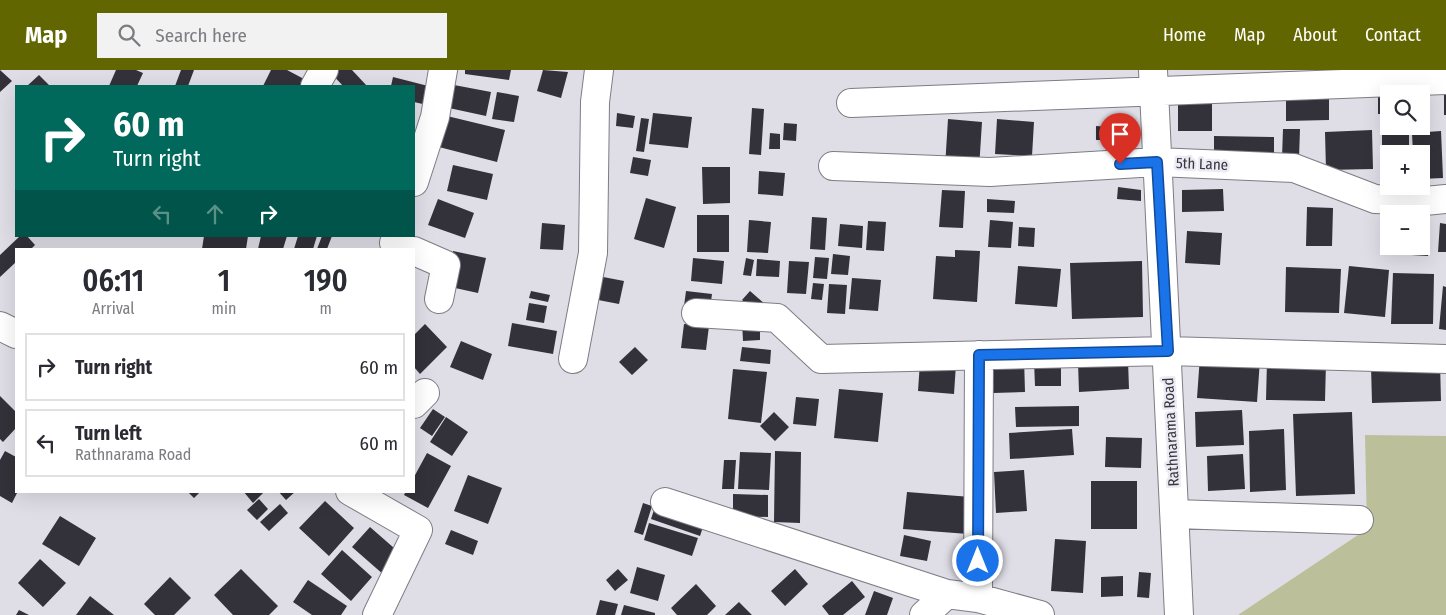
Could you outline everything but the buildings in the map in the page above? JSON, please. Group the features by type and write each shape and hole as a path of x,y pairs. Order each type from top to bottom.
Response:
{"street":[{"path":"316,85 324,70"},
{"path":"415,179 435,116 443,70"},
{"path":"573,359 593,252 594,102 599,70"},
{"path":"851,102 1154,80 1446,80"},
{"name":"Rathnarama Road","path":"1154,80 1179,615"},
{"name":"5th Lane","path":"833,166 990,172 1157,162 1294,168 1375,199 1425,201 1446,199"},
{"path":"396,237 394,243 406,248"},
{"path":"415,251 446,265 439,299"},
{"path":"696,313 777,318 821,359 1168,351 1446,359"},
{"path":"0,326 15,334"},
{"path":"978,598 979,355"},
{"path":"353,493 418,530 377,615"},
{"path":"665,502 947,594 978,598 1040,615"},
{"path":"1175,514 1359,520"},
{"path":"924,615 947,594"}],"green space":[{"path":"1365,435 1446,436 1446,615 1238,615 1367,529"}],"route":[{"path":"978,561 979,355 1168,351 1157,162 1120,164"}]}
